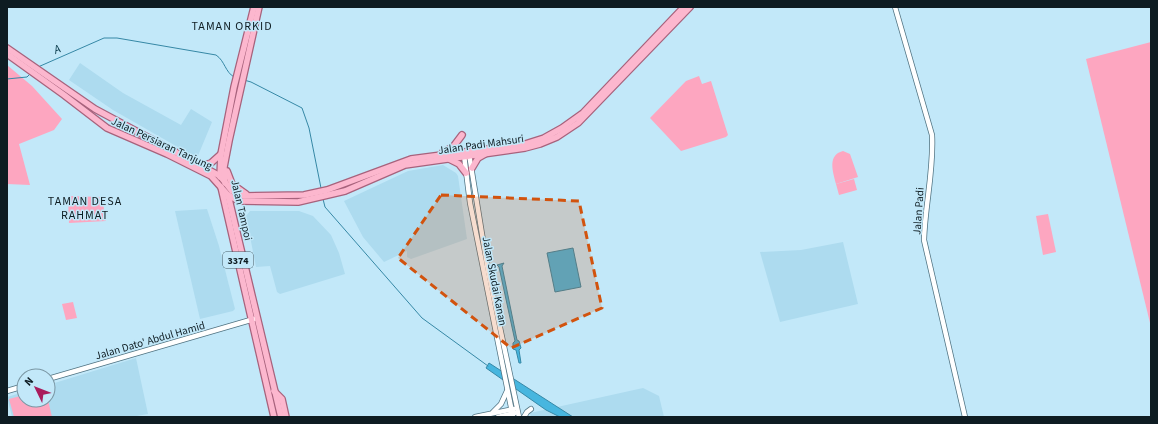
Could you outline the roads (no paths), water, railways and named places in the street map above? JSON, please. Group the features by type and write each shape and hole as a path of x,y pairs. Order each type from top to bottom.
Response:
{"main road":[{"name":"Jalan Tampoi","path":"241,72 254,7"},
{"name":"Jalan Tampoi","path":"223,185 220,176 221,154 237,87 259,7"},
{"name":"Jalan Padi Mahsuri","path":"228,195 237,200 247,202 298,202 314,196 345,191 405,166 449,158 466,153 525,144 544,138 562,128 583,113 684,7"},
{"name":"Jalan Padi Mahsuri","path":"327,193 403,161 439,154 487,153 540,144 568,131 586,116 690,7"},
{"name":"Jalan Persiaran Tanjung","path":"7,48 112,119 220,176"},
{"name":"Jalan Persiaran Tanjung","path":"7,54 107,128 167,154 211,176 223,185 228,195"},
{"name":"Jalan Tampoi","path":"237,87 224,167 224,201 281,417"},
{"path":"107,128 116,132 121,131 112,119"},
{"path":"439,154 453,147 462,135"},
{"path":"229,141 228,176 238,190 249,196"},
{"path":"472,168 478,158 487,153"},
{"path":"201,166 211,163 221,154"},
{"path":"449,158 459,164 466,173"},
{"path":"203,173 216,186 224,201"},
{"name":"Jalan Padi Mahsuri","path":"223,185 235,193 249,196 314,196"},
{"name":"Jalan Tampoi","path":"228,195 234,216 274,417"},
{"path":"234,216 236,207 247,202"},
{"path":"274,391 282,399 286,417"}],"street":[{"name":"Jalan Padi","path":"895,7 932,135 933,150 925,214 924,240 964,417"},
{"name":"Jalan Skudai Kanan","path":"466,153 472,168 488,271 519,412"},
{"name":"Jalan Skudai Kanan","path":"466,153 466,173 513,413"},
{"name":"Jalan Dato' Abdul Hamid","path":"56,377 254,319"},
{"path":"492,413 506,396 507,387"},
{"path":"524,417 527,412 531,410"},
{"path":"498,417 519,412"},
{"path":"475,417 492,413 513,413"}],"water":[{"path":"573,248 581,287 555,292 547,253"},
{"path":"504,263 502,266 517,340 519,341 521,348 519,350 521,363 519,363 516,350 513,349 513,343 515,341 499,267 497,265"},
{"path":"489,363 573,417 560,417 546,410 486,368"}],"waterway":[{"path":"38,67 104,38 117,38 216,55 234,77"},
{"name":"A","path":"7,79 27,77 30,74"},
{"path":"244,80 251,82 302,108 309,128 321,188"},
{"path":"323,199 325,207 422,318 488,366"}],"district":[{"name":"TAMAN ORKID","path":"232,26"},
{"name":"TAMAN DESA RAHMAT","path":"85,208"}]}
